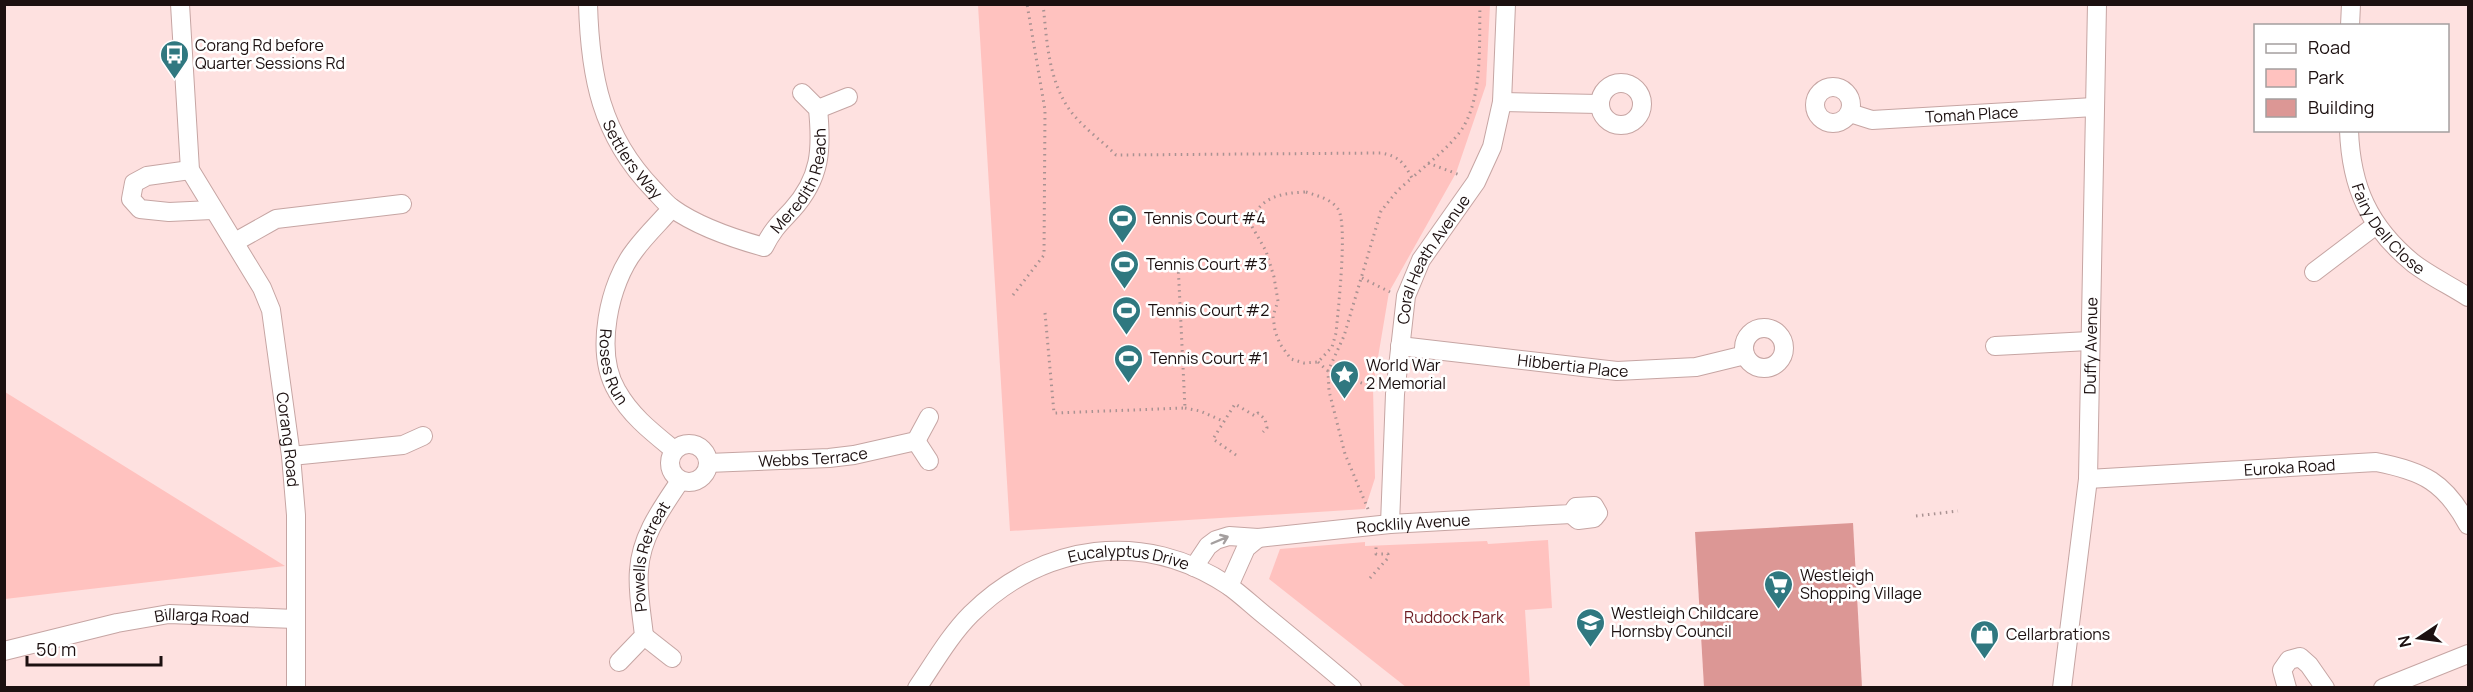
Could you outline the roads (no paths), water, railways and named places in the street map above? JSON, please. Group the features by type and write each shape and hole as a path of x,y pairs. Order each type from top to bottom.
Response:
{"street":[{"name":"Corang Road","path":"180,4 190,170 212,210 235,242 262,288 271,310 291,456 297,526 296,687"},
{"name":"Settlers Way","path":"588,4 590,52 599,97 616,141 641,176 672,208 730,238 764,247"},
{"name":"Coral Heath Avenue","path":"1382,525 1406,296 1421,260 1476,182 1492,147 1502,102 1506,4"},
{"name":"Duffy Avenue","path":"2062,687 2088,479 2097,4"},
{"path":"2350,4 2350,24"},
{"name":"Meredith Reach","path":"764,247 773,228 793,209 808,189 819,160 818,108 802,93"},
{"name":"Meredith Reach","path":"818,108 848,97"},
{"path":"1502,102 1599,105"},
{"name":"Tomah Place","path":"1850,113 1872,120 2094,107"},
{"name":"Fairy Dell Close","path":"2349,132 2354,178 2376,225 2414,263 2469,297"},
{"path":"190,170 147,176 134,183 131,199 140,209 169,212 212,210"},
{"path":"235,242 276,219 402,204"},
{"name":"Roses Run","path":"672,208 633,251 615,289 606,323 607,358 615,388 628,409 646,428 674,450"},
{"path":"2314,272 2376,225"},
{"path":"1995,346 2089,341"},
{"name":"Hibbertia Place","path":"1400,346 1617,371 1696,367 1745,355"},
{"path":"929,417 916,441 929,461"},
{"path":"291,456 403,446 423,436"},
{"name":"Webbs Terrace","path":"708,463 829,458 854,455 916,441"},
{"path":"684,444 696,445 705,452 708,463 704,475 693,482 680,481 670,470 669,463 674,450 684,444"},
{"name":"Euroka Road","path":"2088,479 2376,462 2407,468 2435,482 2460,509 2469,525"},
{"name":"Powells Retreat","path":"672,658 644,636 638,570 652,526 680,481"},
{"name":"Rocklily Avenue","path":"1194,567 1208,546 1216,540 1229,536 1258,538 1382,525 1570,514"},
{"path":"1229,586 1246,548 1258,538"},
{"name":"Eucalyptus Drive","path":"917,687 970,615 1016,577 1035,568 1081,554 1129,551 1146,552 1194,567 1229,586 1352,687"},
{"name":"Billarga Road","path":"4,651 117,623 169,614 295,619"},
{"name":"Powells Retreat","path":"619,662 644,636"},
{"path":"2383,687 2469,654"},
{"path":"2287,687 2282,670 2289,660 2300,657 2310,665 2325,687"}],"place":[{"name":"Corang Rd before Quarter Sessions Rd","path":"174,80"},
{"name":"Tennis Court #4","path":"1123,244"},
{"name":"Tennis Court #3","path":"1125,290"},
{"name":"Tennis Court #2","path":"1127,336"},
{"name":"Tennis Court #1","path":"1129,384"},
{"name":"World War 2 Memorial","path":"1345,400"},
{"name":"Westleigh Shopping Village","path":"1779,610"},
{"name":"Westleigh Childcare Hornsby Council","path":"1590,648"},
{"name":"Cellarbrations","path":"1985,660"}],"park label":[{"name":"Ruddock Park","path":"1454,617"}]}
